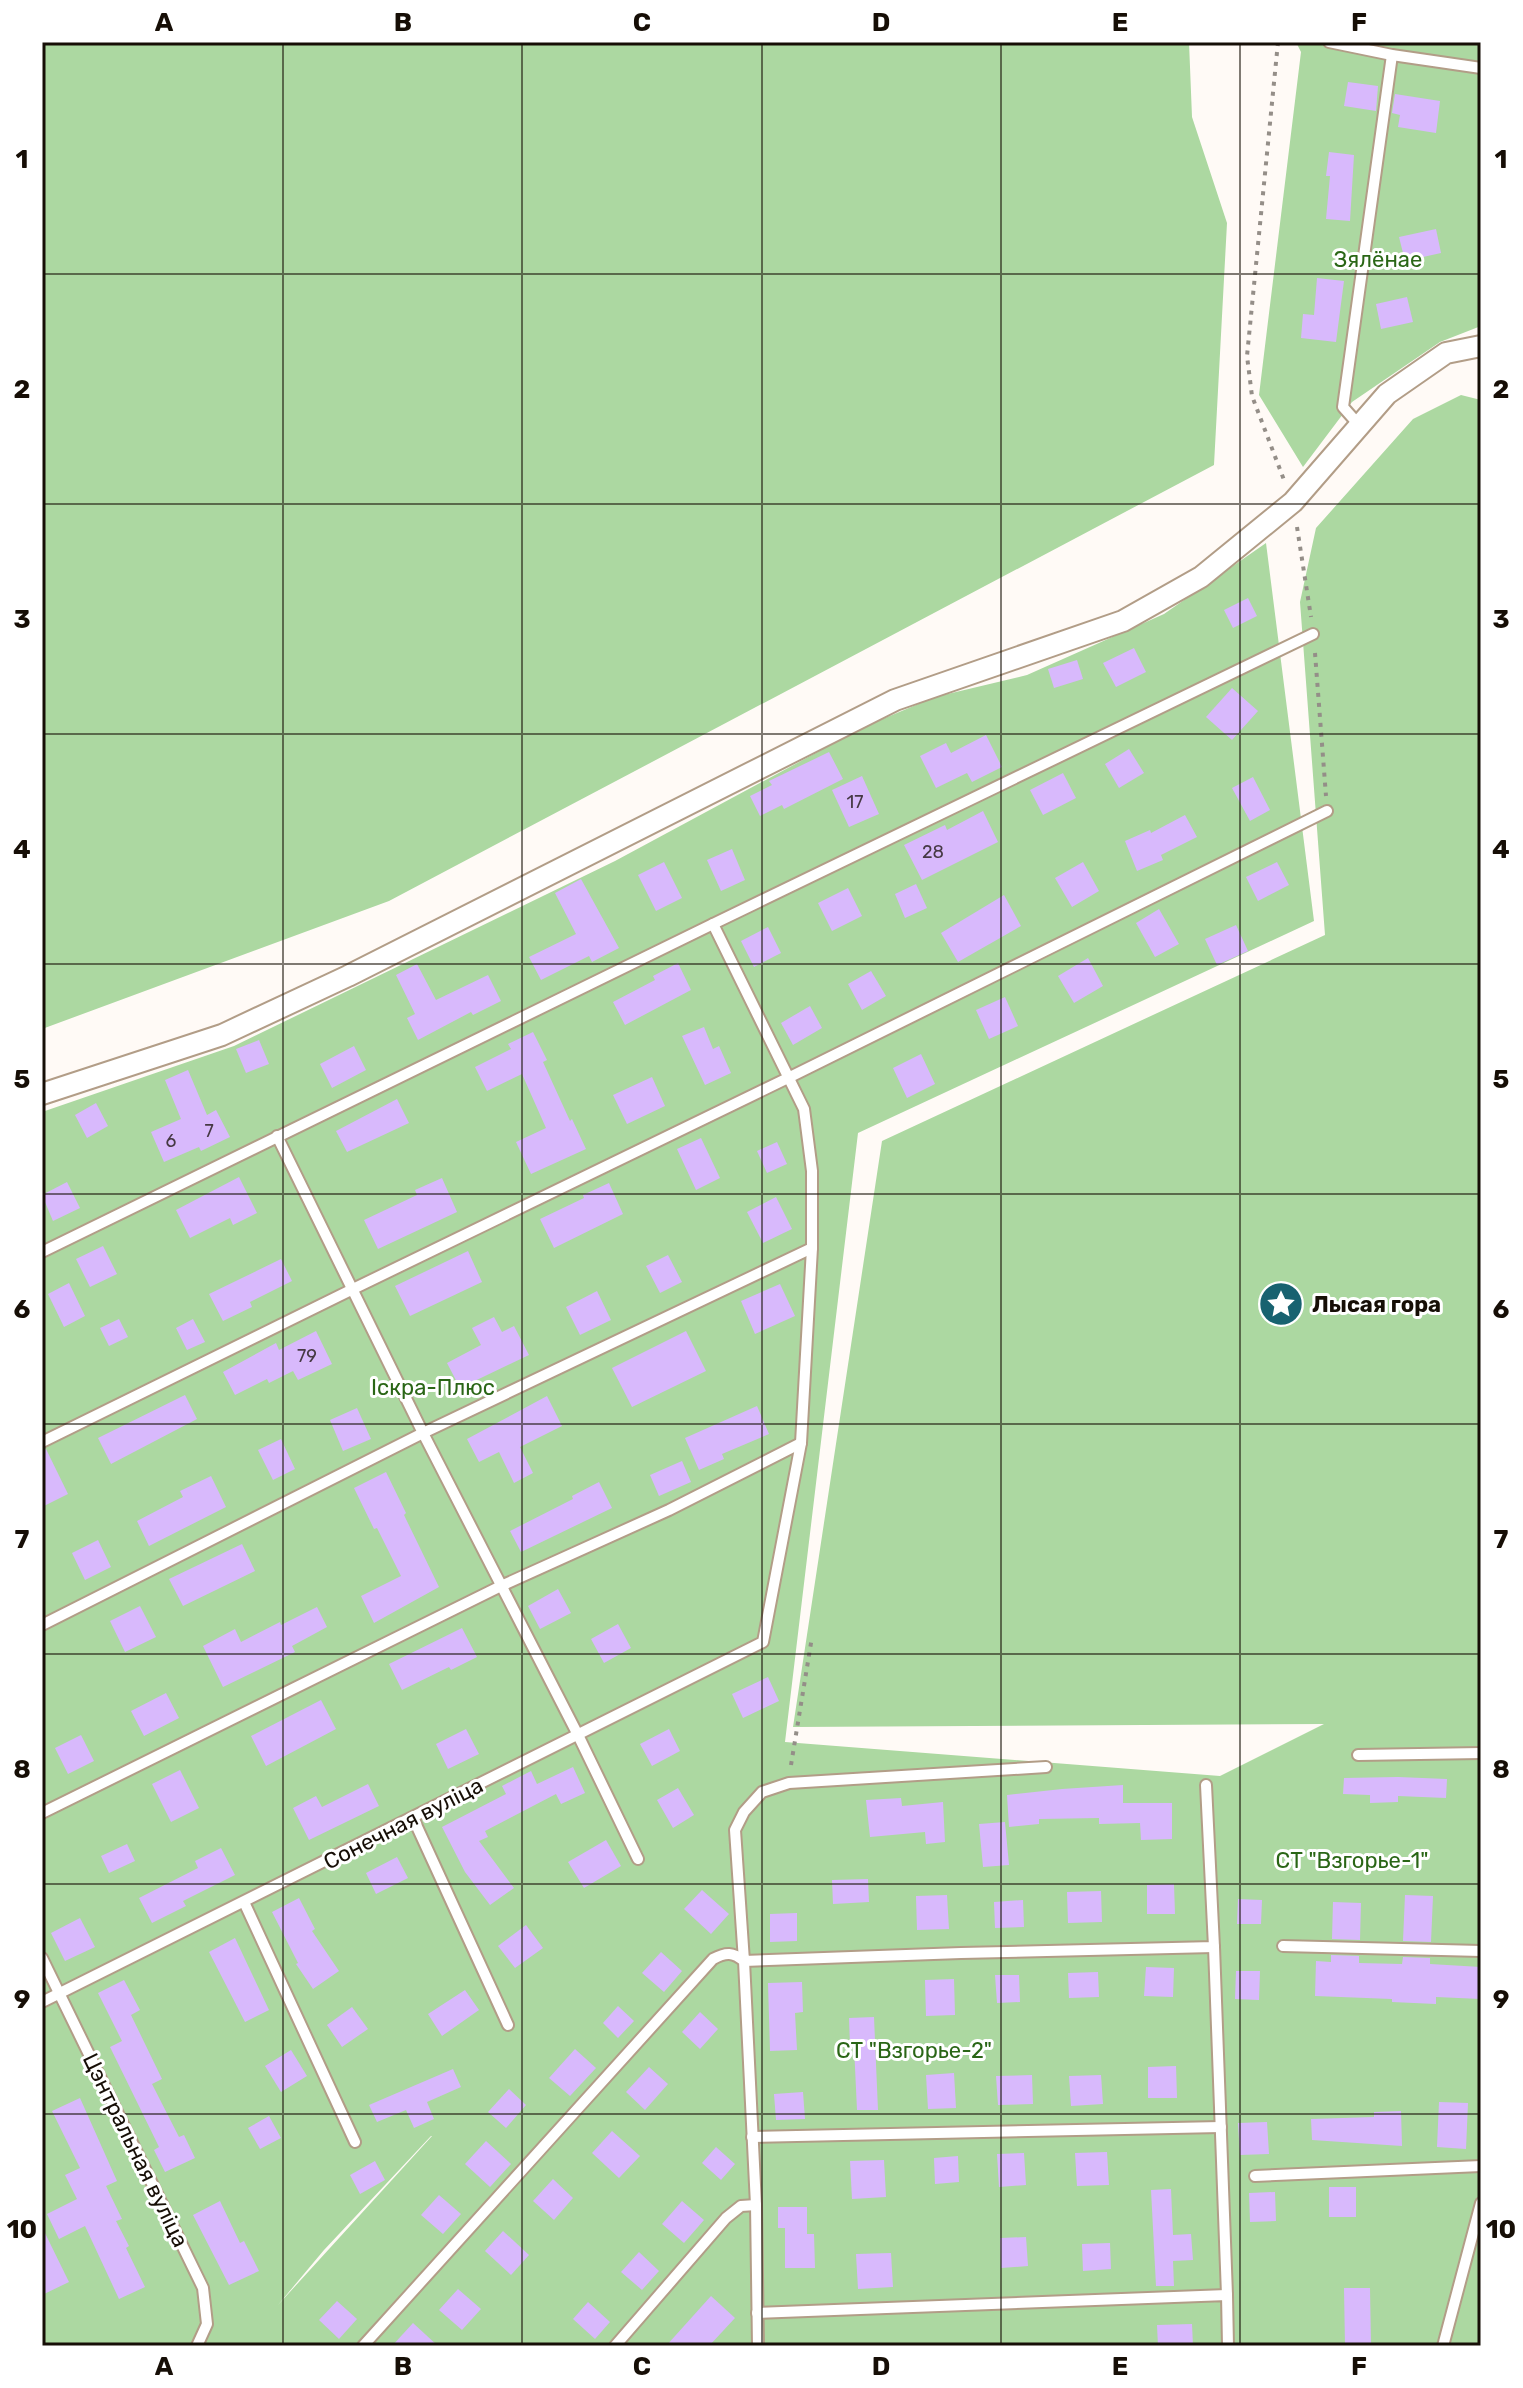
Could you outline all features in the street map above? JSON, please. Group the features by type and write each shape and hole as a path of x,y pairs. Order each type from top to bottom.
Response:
{"street":[{"path":"42,1094 222,1035 320,989 895,700 1123,621 1201,577 1293,502 1387,394 1446,353 1481,346"}],"lane":[{"path":"1329,42 1481,68"},
{"path":"1359,425 1343,407 1392,55"},
{"path":"42,1252 1313,634"},
{"path":"42,1442 1327,811"},
{"path":"42,1813 501,1586 669,1510 801,1443 812,1248 812,1171 804,1109 713,924"},
{"path":"277,1136 638,1859"},
{"path":"42,1625 423,1433 812,1248"},
{"name":"Сонечная вуліца","path":"42,2002 763,1642 801,1443"},
{"path":"1358,1755 1481,1753"},
{"path":"758,2346 756,2205 735,1830 744,1812 762,1792 789,1783 1046,1767"},
{"path":"1206,1785 1228,2346"},
{"path":"413,1818 508,2025"},
{"path":"244,1902 355,2142"},
{"path":"1283,1946 1481,1951"},
{"path":"363,2346 713,1959 724,1953 735,1954 744,1961 1214,1947"},
{"name":"Цэнтральная вуліца","path":"42,1958 203,2288 207,2324 197,2346"},
{"path":"752,2137 1221,2127"},
{"path":"1255,2176 1481,2166"},
{"path":"1443,2346 1481,2203"},
{"path":"615,2346 726,2218 741,2206 756,2205"},
{"path":"757,2313 1227,2295"}],"path":[{"path":"1278,42 1247,356 1252,396 1293,502 1313,634 1327,811"},
{"path":"789,1783 812,1637"}],"green space":[{"path":"42,42 1189,42 1192,117 1227,223 1214,465 389,901 42,1029"},
{"name":"Зялёнае","path":"1296,42 1481,42 1481,326 1440,342 1352,402 1303,467 1259,395 1301,52"},
{"path":"1461,395 1481,400 1481,2346 42,2346 42,1112 234,1046 615,861 866,726 935,697 1027,675 1164,614 1266,543 1314,921 858,1133 785,1742 1220,1776 1324,1724 793,1727 882,1141 1325,935 1300,602 1316,528 1413,419","holes":["432,2136 278,2305 324,2250"]}],"building":[{"path":"1348,82 1378,86 1376,111 1344,106"},
{"path":"1395,94 1440,101 1436,133 1398,127 1400,115 1392,113"},
{"path":"1329,152 1354,155 1350,221 1326,219"},
{"path":"1436,229 1441,253 1405,261 1399,237"},
{"path":"1317,278 1344,281 1336,342 1301,338 1303,314 1314,315"},
{"path":"1407,297 1413,322 1381,329 1376,304"},
{"path":"1248,598 1257,616 1233,628 1224,610"},
{"path":"1134,648 1146,672 1116,687 1103,663"},
{"path":"1077,660 1083,679 1054,688 1048,669"},
{"path":"1232,688 1258,711 1232,740 1206,717"},
{"path":"986,735 1002,767 972,782 967,773 936,788 920,756 946,743 951,753"},
{"path":"1129,749 1144,773 1119,788 1105,764"},
{"path":"829,752 843,779 784,809 782,805 760,816 750,796 772,785 769,781"},
{"path":"1063,773 1076,798 1043,815 1030,790"},
{"path":"862,776 879,814 849,827 832,790"},
{"path":"1253,777 1270,810 1250,821 1232,788"},
{"path":"983,811 998,842 922,880 904,845 945,825 947,830"},
{"path":"1185,815 1197,837 1161,855 1163,860 1137,871 1125,841 1150,830 1151,833"},
{"path":"732,849 745,880 721,891 707,860"},
{"path":"664,862 682,898 656,911 638,875"},
{"path":"1083,862 1099,891 1072,907 1055,878"},
{"path":"1277,862 1289,885 1258,901 1246,877"},
{"path":"581,879 619,948 592,962 589,956 541,980 529,957 576,934 555,893"},
{"path":"916,884 927,908 905,918 895,894"},
{"path":"848,888 862,916 832,931 818,903"},
{"path":"1004,895 1021,926 958,962 941,933"},
{"path":"1159,909 1179,944 1155,957 1136,923"},
{"path":"1236,925 1248,951 1217,965 1205,939"},
{"path":"768,927 781,953 754,967 741,941"},
{"path":"1088,958 1103,986 1074,1003 1058,976"},
{"path":"678,963 691,990 625,1025 613,1002 655,980 653,976"},
{"path":"417,964 436,1000 488,975 501,1001 473,1015 471,1012 418,1040 407,1018 415,1014 396,975"},
{"path":"871,971 886,996 862,1010 848,984"},
{"path":"1005,997 1018,1026 989,1039 976,1010"},
{"path":"810,1006 822,1028 793,1045 781,1023"},
{"path":"704,1027 713,1049 719,1046 731,1073 705,1085 682,1036"},
{"path":"533,1032 547,1060 543,1062 586,1149 531,1174 516,1142 546,1128 522,1074 487,1091 475,1067 511,1049 508,1044"},
{"path":"259,1040 269,1064 246,1073 236,1049"},
{"path":"354,1046 366,1070 332,1088 320,1064"},
{"path":"921,1054 935,1084 907,1098 893,1068"},
{"path":"188,1070 207,1115 216,1110 230,1137 201,1151 199,1147 164,1162 151,1132 181,1119 165,1080"},
{"path":"652,1077 665,1106 627,1124 613,1095"},
{"path":"397,1099 409,1123 347,1152 336,1131"},
{"path":"96,1103 108,1126 87,1138 75,1115"},
{"path":"701,1138 720,1178 696,1190 677,1149"},
{"path":"777,1142 787,1164 767,1173 757,1151"},
{"path":"239,1177 257,1213 233,1225 230,1218 190,1238 176,1210"},
{"path":"442,1178 457,1212 378,1249 364,1220 417,1195 415,1190"},
{"path":"67,1182 80,1208 53,1221 42,1195"},
{"path":"609,1183 623,1214 554,1248 540,1219"},
{"path":"776,1197 792,1229 763,1243 747,1212"},
{"path":"103,1246 117,1274 90,1287 76,1259"},
{"path":"468,1251 482,1282 410,1316 395,1286"},
{"path":"668,1255 682,1282 660,1293 646,1266"},
{"path":"281,1259 292,1281 250,1302 252,1307 223,1321 209,1294"},
{"path":"69,1283 85,1316 64,1327 48,1294"},
{"path":"780,1284 795,1316 755,1334 741,1301"},
{"path":"597,1291 611,1320 580,1335 566,1307"},
{"path":"494,1317 502,1332 514,1326 529,1355 460,1388 447,1363 481,1345 472,1328"},
{"path":"119,1319 128,1337 109,1346 100,1328"},
{"path":"193,1319 205,1342 187,1350 176,1328"},
{"path":"316,1331 332,1364 298,1380 293,1371 269,1383 267,1379 235,1395 223,1372 276,1343 279,1350"},
{"path":"686,1331 706,1371 632,1407 612,1368"},
{"path":"185,1395 197,1419 111,1464 98,1438"},
{"path":"547,1396 562,1426 520,1447 533,1473 514,1483 499,1452 479,1462 467,1439"},
{"path":"757,1406 769,1434 722,1454 724,1459 699,1470 685,1438"},
{"path":"357,1408 371,1439 343,1451 330,1420"},
{"path":"281,1439 295,1469 273,1480 258,1450"},
{"path":"46,1449 68,1494 42,1507 42,1450"},
{"path":"682,1461 691,1482 659,1496 650,1475"},
{"path":"386,1472 439,1587 374,1623 361,1596 401,1576 354,1488"},
{"path":"211,1476 226,1507 149,1546 137,1521 183,1497 180,1491"},
{"path":"599,1482 612,1508 521,1552 510,1531"},
{"path":"98,1540 111,1567 85,1580 72,1553"},
{"path":"242,1544 255,1571 183,1606 169,1579"},
{"path":"558,1589 571,1613 540,1629 528,1606"},
{"path":"140,1606 156,1637 125,1652 110,1621"},
{"path":"317,1607 327,1627 292,1646 295,1652 223,1687 203,1646 235,1629 241,1642"},
{"path":"618,1624 631,1648 604,1663 591,1639"},
{"path":"462,1628 477,1657 402,1690 389,1664"},
{"path":"768,1677 779,1701 743,1718 732,1694"},
{"path":"166,1693 179,1718 144,1736 131,1711"},
{"path":"321,1700 336,1729 266,1766 251,1736"},
{"path":"466,1729 479,1754 448,1769 436,1744"},
{"path":"669,1729 680,1751 652,1766 640,1744"},
{"path":"81,1735 94,1761 68,1774 55,1748"},
{"path":"573,1767 585,1793 561,1804 556,1794 485,1831 488,1837 479,1841 514,1888 490,1905 465,1872 442,1827 506,1794 502,1786 531,1771 537,1784"},
{"path":"180,1770 199,1808 171,1822 152,1784"},
{"path":"1344,1778 1447,1779 1446,1798 1398,1796 1398,1802 1370,1803 1370,1795 1343,1794"},
{"path":"368,1784 379,1806 309,1840 293,1808 316,1796 322,1807"},
{"path":"1123,1785 1123,1803 1172,1803 1172,1839 1141,1840 1140,1823 1099,1824 1099,1818 1039,1819 1039,1824 1009,1827 1007,1795"},
{"path":"678,1788 694,1815 673,1828 657,1800"},
{"path":"901,1798 902,1806 943,1802 945,1842 926,1844 925,1832 870,1837 866,1800"},
{"path":"1005,1822 1009,1865 983,1867 979,1824"},
{"path":"606,1840 621,1866 584,1888 568,1862"},
{"path":"127,1844 135,1861 109,1873 101,1856"},
{"path":"221,1848 235,1875 183,1901 186,1906 152,1923 139,1898 198,1868 195,1861"},
{"path":"397,1857 408,1878 376,1894 366,1873"},
{"path":"868,1879 869,1902 833,1904 832,1880"},
{"path":"1174,1884 1175,1914 1147,1914 1147,1885"},
{"path":"702,1890 729,1914 711,1934 684,1909"},
{"path":"1101,1891 1102,1922 1068,1923 1067,1892"},
{"path":"947,1895 949,1929 917,1930 916,1896"},
{"path":"1405,1895 1433,1896 1431,1942 1403,1941"},
{"path":"299,1898 315,1929 312,1931 339,1971 313,1989 296,1964 272,1912"},
{"path":"1238,1899 1262,1900 1261,1924 1237,1924"},
{"path":"1023,1900 1024,1927 995,1928 994,1902"},
{"path":"1333,1902 1361,1903 1360,1940 1332,1939"},
{"path":"797,1913 797,1941 770,1942 770,1914"},
{"path":"80,1918 95,1947 65,1961 51,1933"},
{"path":"526,1925 543,1948 515,1968 498,1946"},
{"path":"235,1938 269,2010 245,2022 209,1952"},
{"path":"661,1952 682,1971 664,1992 642,1973"},
{"path":"1331,1955 1359,1956 1359,1963 1402,1964 1403,1957 1430,1958 1430,1964 1481,1967 1481,1999 1436,1997 1436,2004 1315,1996 1316,1961 1331,1962"},
{"path":"1146,1967 1174,1968 1173,1997 1144,1996"},
{"path":"1236,1971 1260,1971 1259,2000 1235,1999"},
{"path":"1098,1972 1099,1997 1069,1998 1068,1973"},
{"path":"995,1975 1019,1975 1020,2002 997,2003"},
{"path":"954,1979 955,2015 926,2016 925,1980"},
{"path":"124,1980 140,2010 131,2015 162,2079 152,2084 179,2137 184,2135 195,2158 165,2172 154,2150 159,2147 110,2047 122,2041 98,1993"},
{"path":"802,1982 803,2012 795,2013 797,2050 770,2051 768,1983"},
{"path":"465,1990 479,2010 442,2036 428,2014"},
{"path":"618,2006 634,2021 618,2038 603,2023"},
{"path":"352,2007 368,2029 342,2047 327,2025"},
{"path":"700,2012 718,2029 700,2049 682,2032"},
{"path":"874,2017 878,2110 857,2110 854,2046 850,2046 849,2018"},
{"path":"575,2049 596,2068 570,2096 549,2078"},
{"path":"291,2050 307,2076 281,2092 265,2066"},
{"path":"1176,2066 1177,2098 1148,2098 1148,2067"},
{"path":"649,2067 668,2084 645,2110 626,2092"},
{"path":"453,2069 461,2087 427,2102 434,2119 414,2128 406,2110 377,2122 369,2105"},
{"path":"954,2073 956,2108 928,2109 926,2075"},
{"path":"1032,2075 1033,2104 998,2105 996,2076"},
{"path":"1101,2075 1103,2104 1071,2106 1069,2076"},
{"path":"509,2089 526,2105 506,2128 488,2112"},
{"path":"803,2092 805,2119 776,2120 774,2094"},
{"path":"80,2098 117,2181 106,2186 122,2219 116,2221 129,2246 126,2248 145,2287 119,2299 85,2226 59,2239 47,2214 77,2199 65,2175 80,2168 52,2111"},
{"path":"1439,2102 1468,2103 1466,2149 1437,2147"},
{"path":"1401,2111 1402,2146 1312,2140 1311,2119 1374,2117 1374,2112"},
{"path":"269,2116 281,2138 260,2149 248,2128"},
{"path":"1267,2122 1269,2154 1240,2155 1238,2123"},
{"path":"612,2131 640,2156 619,2178 592,2153"},
{"path":"486,2141 511,2164 490,2187 465,2164"},
{"path":"716,2147 735,2164 721,2180 702,2163"},
{"path":"1107,2152 1109,2185 1077,2186 1075,2153"},
{"path":"1024,2153 1026,2185 999,2187 997,2154"},
{"path":"958,2156 959,2182 935,2184 934,2158"},
{"path":"884,2160 886,2197 852,2199 850,2161"},
{"path":"375,2161 385,2180 360,2194 350,2175"},
{"path":"553,2179 573,2198 554,2220 533,2201"},
{"path":"1329,2187 1356,2187 1356,2217 1329,2217"},
{"path":"1171,2189 1173,2235 1191,2234 1193,2260 1173,2261 1174,2286 1156,2286 1151,2190"},
{"path":"1275,2192 1276,2221 1250,2222 1249,2193"},
{"path":"439,2195 461,2214 443,2234 421,2215"},
{"path":"220,2201 240,2243 244,2241 259,2271 229,2285 193,2215"},
{"path":"682,2201 704,2220 684,2243 662,2224"},
{"path":"778,2207 807,2207 807,2234 814,2234 815,2268 785,2268 785,2228 778,2228"},
{"path":"42,2227 69,2282 42,2295"},
{"path":"503,2231 529,2255 511,2275 485,2251"},
{"path":"1026,2237 1028,2266 1001,2268 1000,2238"},
{"path":"1110,2243 1111,2269 1083,2271 1082,2244"},
{"path":"639,2252 659,2271 642,2290 621,2272"},
{"path":"891,2253 893,2287 858,2289 856,2254"},
{"path":"1344,2288 1370,2288 1371,2346 1345,2346"},
{"path":"458,2289 481,2309 462,2330 439,2310"},
{"path":"711,2296 735,2318 709,2346 666,2346"},
{"path":"337,2301 357,2319 339,2339 319,2320"},
{"path":"588,2302 610,2322 595,2339 573,2319"},
{"path":"413,2323 438,2346 392,2346"},
{"path":"1192,2324 1193,2346 1158,2346 1157,2325"}],"place":[{"name":"Лысая гора","path":"1281,1304"}],"park label":[{"name":"Іскра-Плюс","path":"433,1387"},
{"name":"СТ \"Взгорье-1\"","path":"1352,1860"},
{"name":"СТ \"Взгорье-2\"","path":"914,2050"}]}
